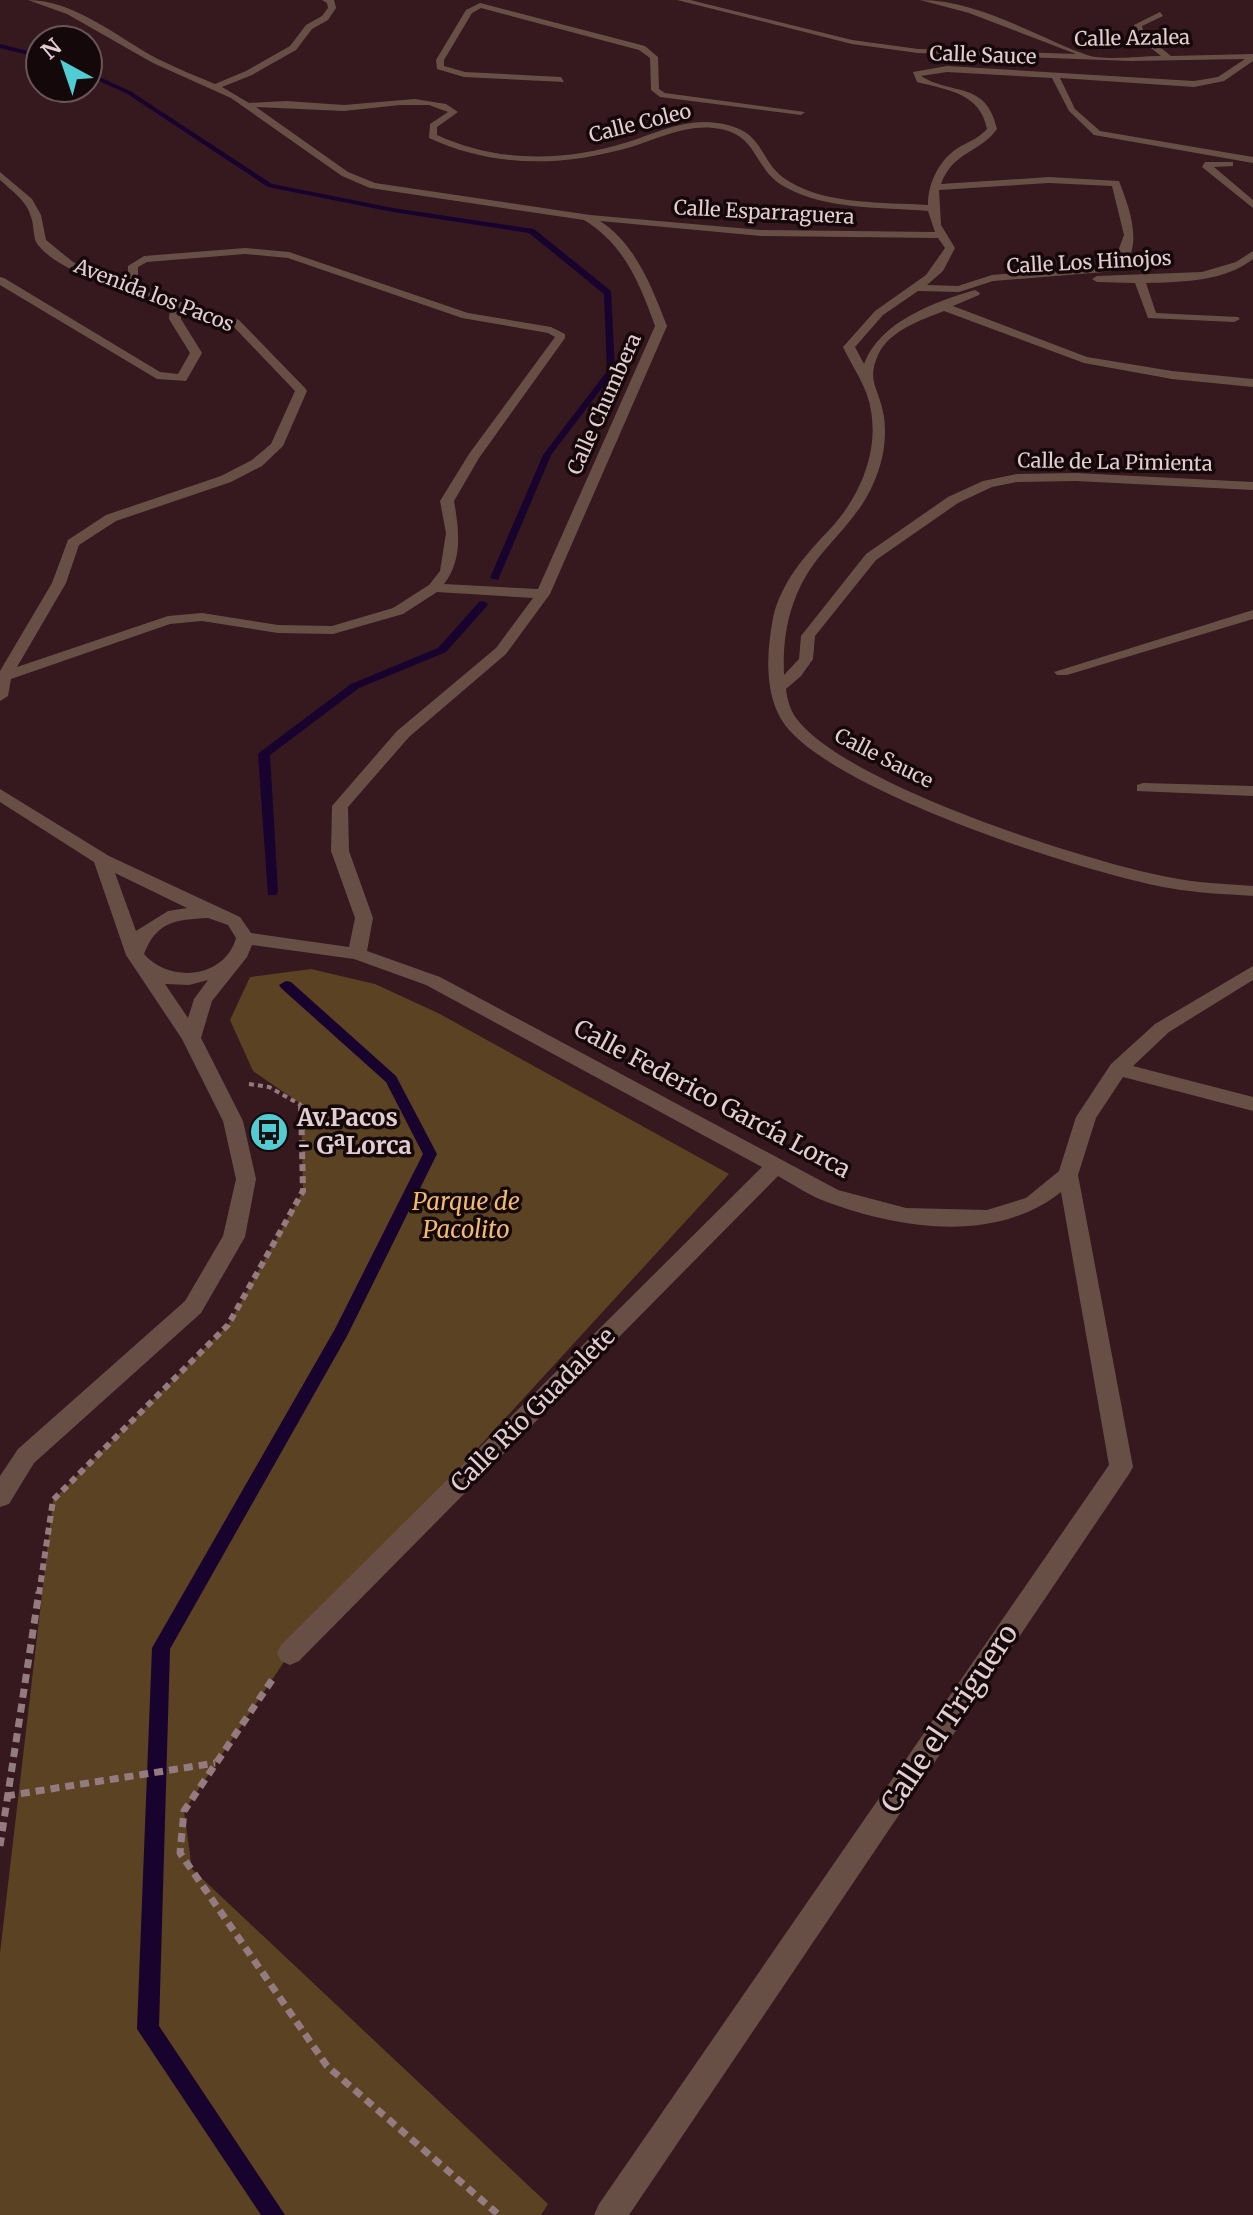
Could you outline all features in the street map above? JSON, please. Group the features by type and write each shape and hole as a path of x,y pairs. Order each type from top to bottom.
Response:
{"street":[{"name":"Calle Chumbera","path":"32,0 70,12 156,61 251,105 345,174 373,186 587,217 613,234 631,260 661,326 543,594 501,651 403,734 340,806 340,851 364,918 357,954"},
{"path":"215,87 249,73 293,48 309,27 325,18 332,8 331,1 326,0"},
{"name":"Calle Azalea","path":"681,0 883,47 1089,58 1253,56"},
{"path":"924,0 971,11 1007,27 1074,48 1089,58"},
{"path":"561,80 464,74 440,67 440,60 478,2 642,48 653,54 657,62 653,81 655,90 663,95 801,112"},
{"path":"1160,14 1138,25 1140,35 1169,58"},
{"name":"Calle Sauce","path":"1253,56 1221,79 1194,84 947,69 916,74 920,80 979,99 991,115 992,129 989,135 956,154 934,187 930,208 939,235 950,248 948,258 917,288 878,314 849,347 876,402 878,459 853,513 809,559 783,605 775,655 788,720 815,745 860,772 960,818 1050,851 1167,883 1253,891"},
{"path":"1056,78 1065,100 1082,125 1097,133 1154,146 1253,160"},
{"name":"Calle Coleo","path":"251,105 290,101 334,108 438,104 454,112 433,126 432,136 453,148 533,160 603,153 684,126 718,125 744,134 758,145 775,176 803,191 930,208"},
{"path":"1253,168 1221,162 1205,165 1253,205"},
{"name":"Avenida los Pacos","path":"0,696 2,678 59,583 73,543 111,518 226,479 257,463 277,446 301,391 235,322 133,291 69,264 41,241 36,215 27,199 1,174"},
{"path":"917,288 959,289 992,278 1116,268 1129,250 1132,237 1116,183 1049,180 934,187"},
{"name":"Calle Esparraguera","path":"587,217 761,233 939,235"},
{"path":"2,678 168,620 202,617 278,629 333,630 398,611 434,588 447,571 453,533 447,501 473,457 561,336 551,330 466,316 289,255 245,251 144,259 133,266 133,291"},
{"name":"Calle Los Hinojos","path":"864,379 875,349 899,326 997,285 1058,279 1139,279 1218,273 1246,262 1253,254"},
{"path":"1139,279 1152,316 1234,319"},
{"path":"0,280 157,375 182,378 196,353 175,319 175,304"},
{"path":"942,306 1084,360 1172,375 1253,383"},
{"name":"Calle de La Pimienta","path":"780,686 796,673 806,659 808,636 871,557 953,500 988,484 1017,478 1076,477 1253,486"},
{"path":"434,588 543,594"},
{"path":"1062,672 1253,614"},
{"path":"1143,788 1253,791"},
{"path":"0,794 20,810 101,857 234,921 245,938 241,953 203,999 191,1038"},
{"path":"0,1497 26,1456 193,1307 234,1237 246,1179 233,1121 191,1038 141,963 101,857"},
{"path":"141,963 144,932 174,915 210,912"},
{"name":"Calle Federico García Lorca","path":"245,938 357,954 433,981 639,1089 832,1196 906,1216 988,1218 1033,1203 1068,1175"},
{"path":"141,963 171,979 200,978 227,967"},
{"path":"1068,1175 1086,1117 1118,1069 1162,1028 1253,972"},
{"path":"1118,1069 1253,1104"},
{"name":"Calle Rio Guadalete","path":"290,1653 775,1167"},
{"name":"Calle el Triguero","path":"610,2215 1121,1467 1068,1175"}],"path":[{"path":"0,1846 53,1500 228,1325 303,1191 301,1103 269,1087 244,1083"},
{"path":"290,1653 184,1811 180,1853 327,2066 499,2215"},
{"path":"6,1796 216,1763"}],"green space":[{"name":"Parque de Pacolito","path":"311,969 375,984 438,1013 729,1174 290,1653 184,1811 192,1869 548,2204 541,2215 0,2215 0,1953 53,1500 228,1325 303,1191 301,1104 253,1071 230,1020 250,977"}],"waterway":[{"path":"0,46 24,52"},
{"path":"104,81 128,92 270,186 393,210 531,231 608,293 611,371 547,455 495,578"},
{"path":"272,892 264,754 355,686 442,650 483,604"},
{"path":"274,2215 148,2029 161,1648 341,1332 430,1154 391,1079 286,985"}],"place":[{"name":"Av.Pacos - GªLorca","path":"269,1132"}]}
